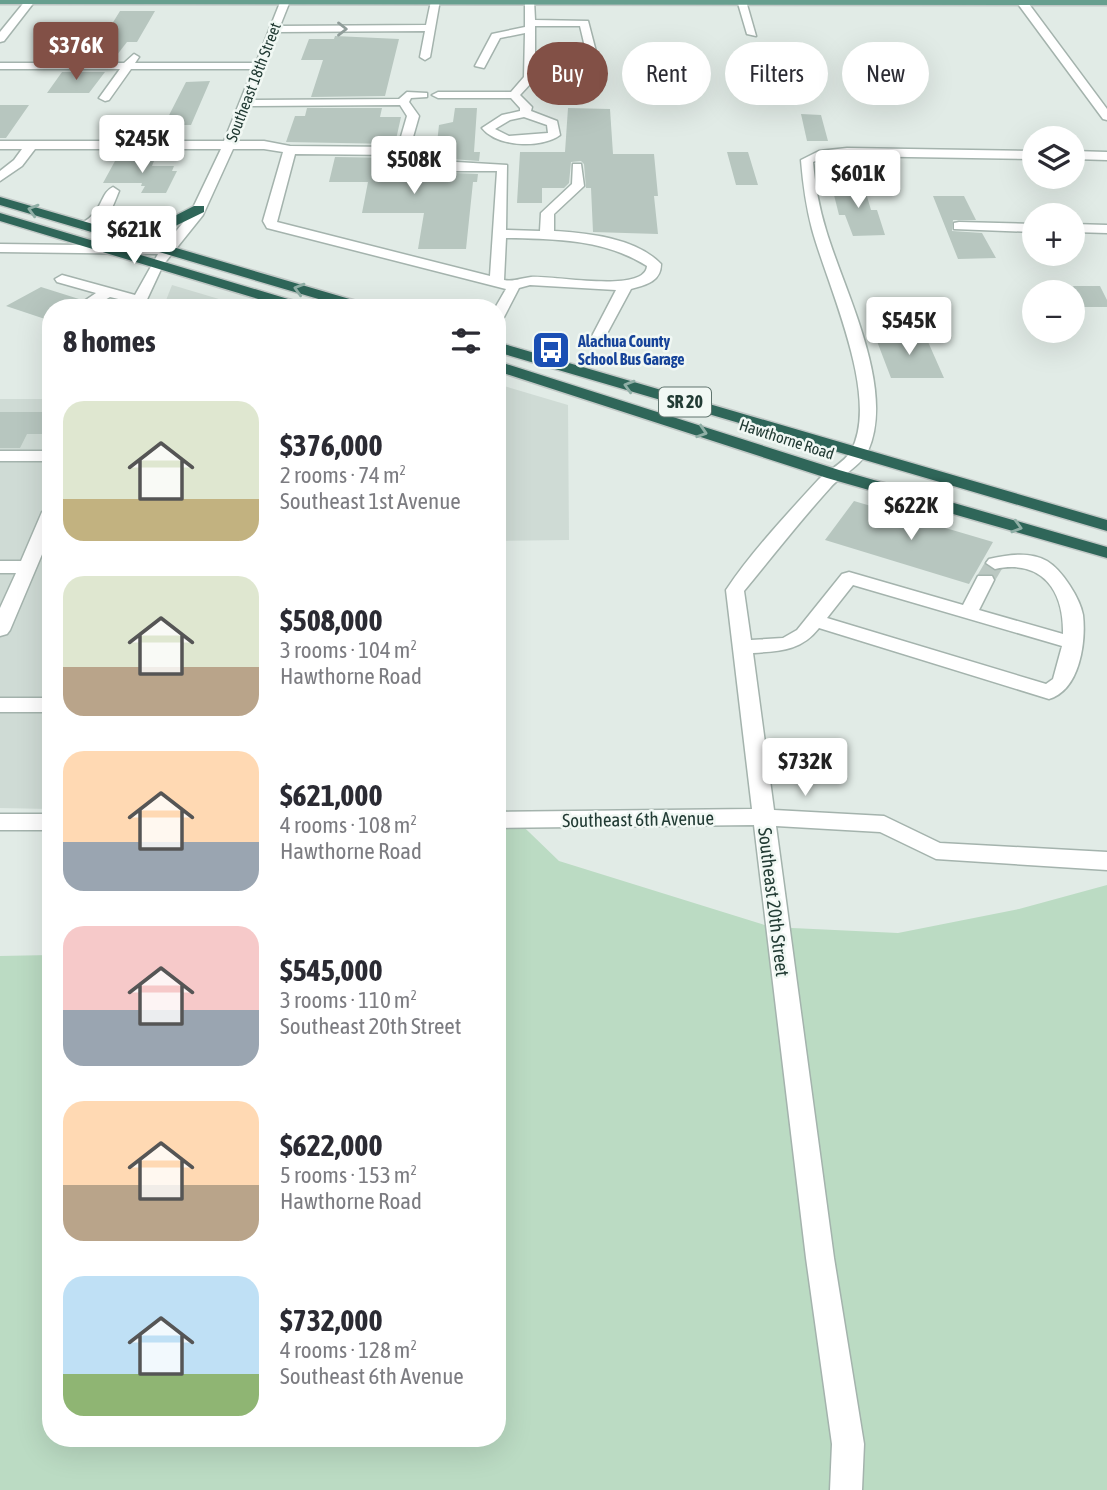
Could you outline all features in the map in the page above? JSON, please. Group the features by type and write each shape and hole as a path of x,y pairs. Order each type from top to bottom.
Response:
{"highway":[{"path":"0,201 335,299"},
{"path":"110,233 151,230 175,222 199,209"},
{"path":"0,217 273,299"},
{"name":"Hawthorne Road","path":"506,350 1107,526"},
{"name":"Hawthorne Road","path":"506,369 833,474 1107,553"}],"main road":[{"path":"0,1 1107,2"}],"street":[{"path":"0,39 30,0"},
{"name":"Southeast 18th Street","path":"140,299 157,264 193,221 199,209 229,145 285,0"},
{"path":"425,57 436,1"},
{"path":"530,1 530,42"},
{"path":"741,1 752,34"},
{"path":"1023,1 1107,117"},
{"path":"480,66 496,36 530,26 584,23 589,42"},
{"path":"274,29 430,28"},
{"path":"105,98 136,54"},
{"path":"0,66 259,66"},
{"path":"514,95 527,81"},
{"path":"403,102 407,95 423,95"},
{"path":"438,95 514,95 526,107 525,113"},
{"path":"246,103 403,102"},
{"path":"403,102 413,116 403,151"},
{"path":"525,113 554,123 554,135 503,138 492,134 488,128 506,117 525,113"},
{"path":"0,145 264,145 290,150 403,151 412,161 420,164 503,169 500,234 504,284"},
{"path":"0,177 18,163 31,145"},
{"path":"290,150 270,221 272,225 504,284 513,289 506,301"},
{"path":"859,453 867,429 865,377 806,180 808,160 823,154 847,152 1022,155"},
{"path":"1085,155 1107,156"},
{"path":"547,234 548,213 578,186 577,167"},
{"path":"87,226 101,218 113,191"},
{"path":"959,226 1022,228"},
{"path":"1085,228 1107,229"},
{"path":"500,234 547,234 612,244 644,256 654,264 654,271 647,280 625,286 530,281 504,284"},
{"path":"0,248 169,250"},
{"path":"62,279 126,299"},
{"path":"598,338 625,286"},
{"path":"96,299 108,292"},
{"name":"Southeast 20th Street","path":"846,1490 848,1444 818,1245 735,590 833,474 859,453"},
{"path":"0,456 42,456"},
{"path":"0,630 42,533"},
{"path":"817,621 1049,692 1062,682 1073,643 1073,612 1057,581 1040,565 1014,559 990,572 968,613"},
{"path":"0,567 27,567"},
{"path":"744,647 787,645 804,634 849,578 1073,643"},
{"path":"0,705 42,705"},
{"name":"Southeast 6th Avenue","path":"506,820 763,817 884,824 936,851 1107,861"},
{"path":"0,822 42,822"}],"shaded area":[{"path":"172,285 219,299 167,299"},
{"path":"506,387 568,405 569,540 506,541"},
{"path":"0,399 42,399 42,809 0,808"}],"green space":[{"path":"506,810 559,861 771,927 898,933 1019,909 1107,885 1107,1490 0,1490 0,956 42,955 42,1447 506,1447"}],"building":[{"path":"120,11 155,11 137,42 127,42 113,60 70,60 82,45 99,45"},
{"path":"335,36 399,39 385,96 311,97 323,60 301,60 309,39 334,39"},
{"path":"62,72 105,72 89,93 47,93"},
{"path":"210,81 191,125 164,125 186,82"},
{"path":"0,105 29,105 6,138 0,138"},
{"path":"307,108 382,108 380,117 401,117 395,144 286,142 295,116 305,116"},
{"path":"455,108 477,108 474,152 480,152 479,161 423,157 416,152 436,152 439,125 453,122"},
{"path":"568,108 610,109 613,154 654,154 658,234 593,232 591,188 586,188 584,164 581,161 571,162 569,183 564,188 542,188 542,203 517,203 520,152 565,152"},
{"path":"801,114 821,115 828,141 807,141"},
{"path":"727,152 748,152 758,185 736,185"},
{"path":"335,157 399,158 407,164 431,172 478,174 477,182 473,182 466,249 418,249 424,213 362,213 368,182 329,182"},
{"path":"115,161 154,161 152,166 174,166 172,171 177,171 166,193 141,193 145,186 141,186 142,183 103,183"},
{"path":"839,183 863,183 871,210 877,210 885,235 853,236 845,215 839,215 832,187 840,187"},
{"path":"933,196 964,196 976,220 953,220 952,231 982,233 996,258 958,259"},
{"path":"1085,286 1100,286 1107,300 1107,307 1085,307"},
{"path":"41,287 79,299 42,299 42,318 6,306"},
{"path":"925,335 944,378 891,378 875,336"},
{"path":"0,412 42,412 42,434 27,434 20,448 0,448"},
{"path":"854,501 993,542 969,584 825,540"}],"tunnel":[{"path":"985,580 995,563"}],"place":[{"name":"Alachua County School Bus Garage","path":"551,350"}]}
